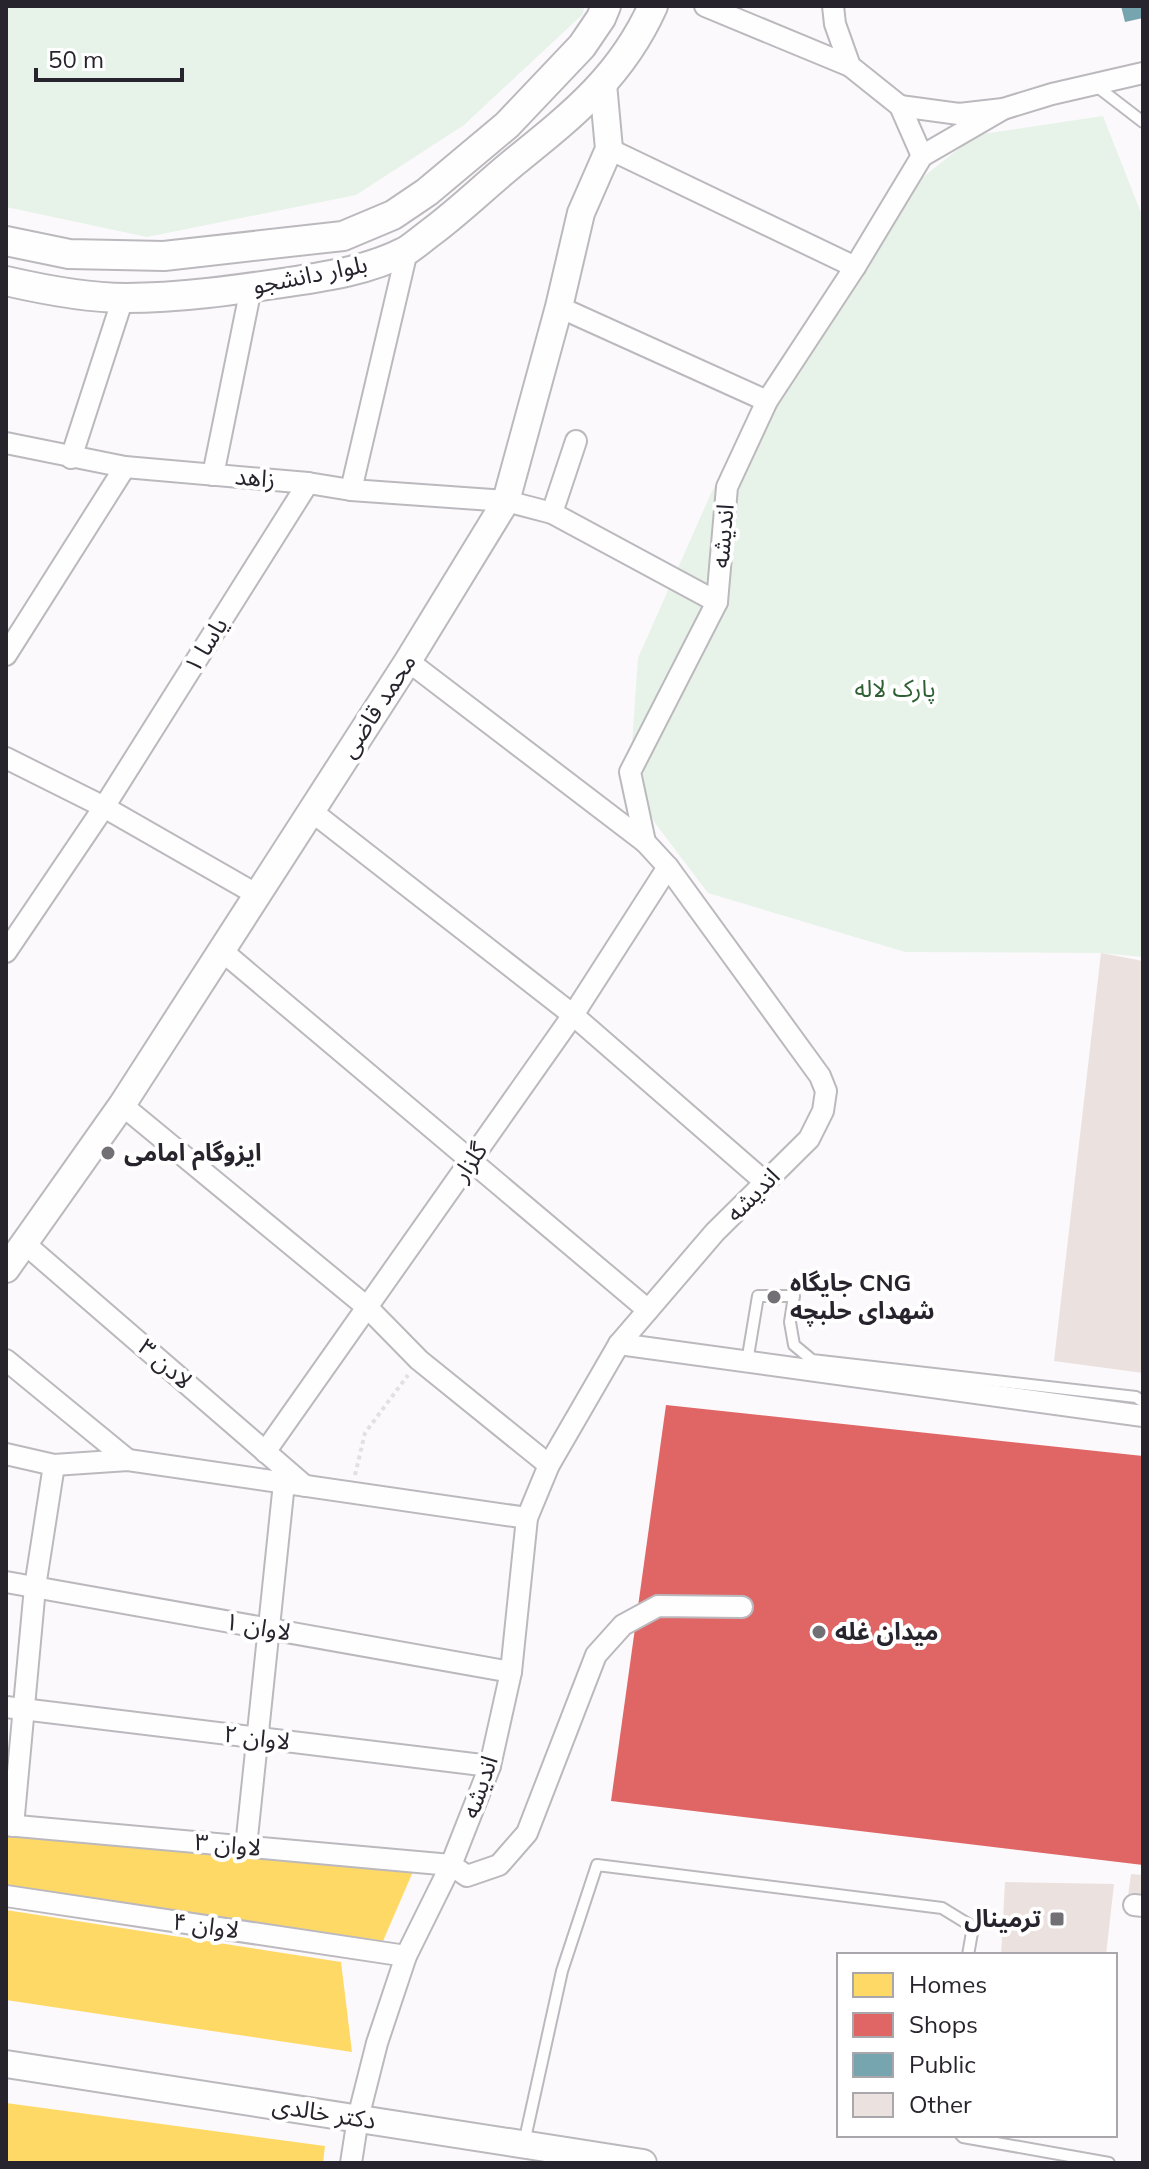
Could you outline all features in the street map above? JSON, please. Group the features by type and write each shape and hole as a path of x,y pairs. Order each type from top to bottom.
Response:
{"main road":[{"name":"بلوار دانشجو","path":"6,241 69,254 164,256 343,236 393,215 427,192 507,125 582,46 606,6"},
{"name":"بلوار دانشجو","path":"6,281 44,289 123,298 168,296 251,288 348,272 407,251 577,111 603,84 631,47 653,6"}],"street":[{"path":"705,6 850,66 900,106 922,156 1003,109"},
{"path":"833,6 835,24 850,66"},
{"path":"900,106 959,114 1003,109 1093,83 1143,73"},
{"name":"محمد قاضی","path":"6,1269 122,1105 408,661 506,501 581,213 609,149 603,84"},
{"path":"609,149 855,267"},
{"name":"اندیشه","path":"351,2163 358,2118 377,2043 406,1956 451,1865 490,1766 511,1672 527,1518 549,1465 619,1344 715,1232 809,1139 823,1111 826,1091 820,1076 668,867 645,842 630,772 717,602 727,487 767,401 855,267 922,156"},
{"path":"351,490 407,251"},
{"path":"213,475 251,288"},
{"path":"71,458 123,298"},
{"path":"559,307 767,401"},
{"path":"552,513 576,441"},
{"name":"زاهد","path":"6,443 125,467 308,483 351,490 506,501 552,513 717,602"},
{"path":"6,655 125,467"},
{"name":"یاسا ۱","path":"6,952 104,807 308,483"},
{"path":"408,661 645,842"},
{"path":"6,758 104,807 256,894"},
{"path":"310,810 573,1015 765,1182"},
{"name":"گلزار","path":"265,1452 573,1015 668,867"},
{"path":"221,950 648,1310"},
{"path":"122,1105 368,1308 419,1360 549,1465"},
{"name":"لادن ۳","path":"24,1243 305,1486"},
{"path":"619,1344 1143,1416"},
{"path":"6,1360 128,1460"},
{"path":"6,1454 54,1465 128,1460 527,1518"},
{"path":"9,1826 15,1708 54,1465"},
{"path":"246,1847 284,1483"},
{"name":"لاوان ۱","path":"6,1582 511,1672"},
{"name":"لاوان ۳","path":"9,1826 451,1865 467,1876 499,1865 527,1833 596,1655 623,1625 658,1606 742,1607"},
{"name":"لاوان ۲","path":"15,1708 490,1766"},
{"name":"لاوان ۴","path":"6,1896 406,1956"},
{"name":"دکتر خالدی","path":"6,2064 643,2163"}],"lane":[{"path":"1093,83 1143,122"},
{"path":"747,1362 758,1296 794,1296 790,1322 794,1345 812,1360 1136,1397 1143,1402"},
{"path":"523,2145 562,1971 597,1865 942,1908 973,1927 968,1953"},
{"path":"963,2137 1109,2163"}],"path":[{"path":"350,1492 365,1433 419,1360"}],"green space":[{"path":"6,6 585,6 582,15 464,125 356,195 147,237 6,207"},
{"name":"پارک لاله","path":"1103,116 1143,218 1143,957 1101,953 905,952 708,893 655,823 630,772 638,658 712,491 923,177 976,135"}],"building: Homes":[{"path":"6,1831 415,1867 383,1941 6,1885"},
{"path":"6,1910 341,1962 352,2052 6,2000"},
{"path":"6,2103 325,2146 323,2163 6,2163"}],"building: Shops":[{"path":"666,1405 1143,1456 1143,1865 611,1801"}],"building: Public":[{"path":"1121,6 1143,6 1143,18 1125,22"}],"building: Other":[{"path":"1101,953 1143,961 1143,1373 1054,1361"},
{"path":"1131,1874 1143,1875 1143,1897 1128,1896"},
{"name":"ترمینال","path":"1005,1882 1114,1884 1106,1953 1001,1953"}],"place":[{"name":"ایزوگام امامی","path":"108,1153"},
{"name":"جایگاه CNG شهدای حلبچه","path":"774,1297"},
{"name":"میدان غله","path":"819,1632"},
{"name":"ترمینال","path":"1057,1919"}]}
